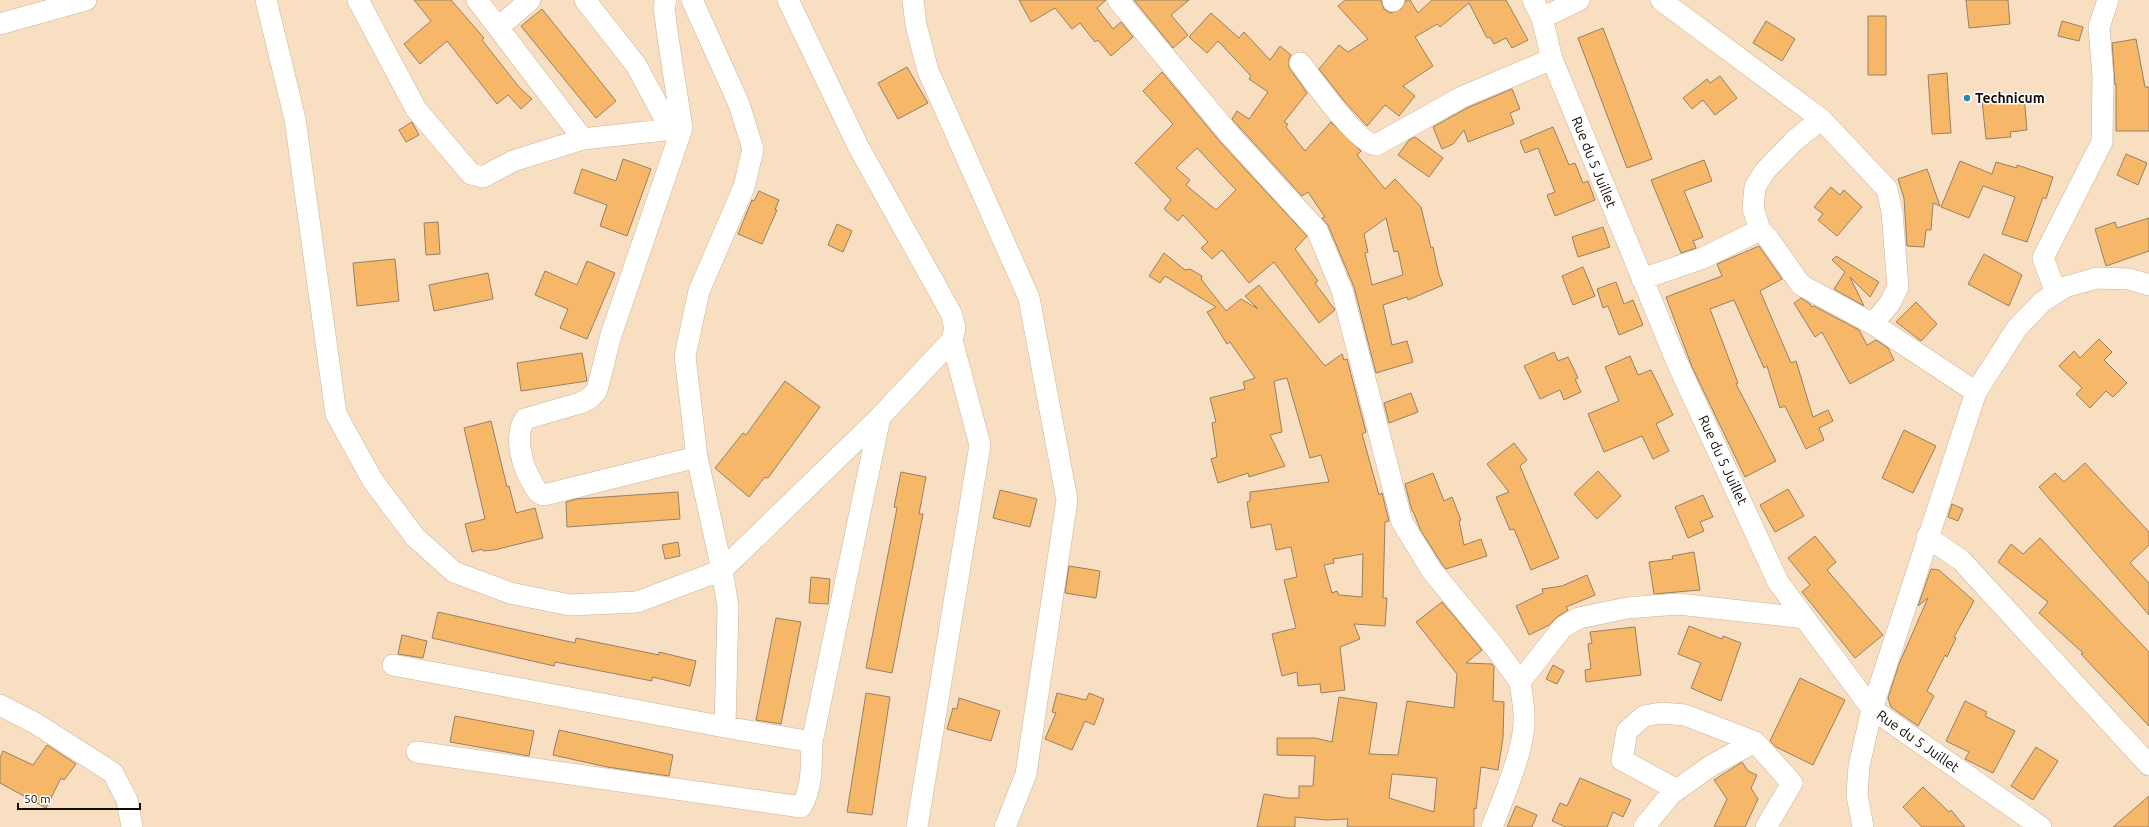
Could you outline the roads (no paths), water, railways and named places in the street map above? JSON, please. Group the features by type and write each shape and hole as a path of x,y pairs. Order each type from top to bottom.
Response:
{"street":[{"path":"0,24 86,0"},
{"path":"266,0 295,119 336,414 373,481 415,537 454,572 510,593 570,605 637,602 722,570 880,416 952,340"},
{"path":"358,0 416,109 471,174 483,177 513,161 583,139 676,129"},
{"path":"478,0 500,27 583,139"},
{"path":"500,27 530,0"},
{"path":"585,0 636,65 676,129"},
{"path":"666,0 664,7 676,129 611,335 604,370 597,390 590,398 580,403 525,419 521,432 521,458 526,472 538,492 544,495 697,458"},
{"path":"692,0 739,104 753,149 744,187 699,291 684,356 697,458 722,570 728,607 725,727"},
{"path":"788,0 858,146 951,313 955,328 952,340 980,445 917,827"},
{"path":"913,0 916,25 928,71 1028,298 1067,500 1026,774 1005,827"},
{"path":"1118,0 1230,135 1317,230 1342,290 1402,522 1432,571 1494,646 1520,682 1524,702 1524,726 1514,768 1492,827"},
{"name":"Rue du 5 Juillet","path":"1532,0 1542,18 1552,59 1676,360 1778,582 1872,709 2041,827"},
{"path":"1542,18 1579,0"},
{"path":"1661,0 1821,119 1887,189 1892,212 1898,287 1890,304 1873,324"},
{"path":"2056,293 2043,258 2102,142 2103,76 2099,27 2108,0"},
{"path":"1300,63 1326,99 1366,142 1376,145 1462,97 1552,59"},
{"path":"1821,119 1794,141 1765,171 1755,187 1753,208 1760,230 1768,238 1801,284 1873,324 1976,392"},
{"path":"1642,279 1703,258 1760,230"},
{"path":"1863,827 1857,795 1859,766 1872,709 1927,537 1976,392 2017,328 2042,302 2065,287 2097,278 2129,278 2149,285"},
{"path":"417,752 801,807 807,798 810,785 812,742 880,416"},
{"path":"1927,537 1961,560 2149,765"},
{"path":"1520,682 1563,627 1579,618 1627,608 1678,604 1805,618"},
{"path":"393,665 812,742"},
{"path":"0,705 35,723 113,773 127,800 132,827"},
{"path":"1677,790 1622,760 1628,731 1644,716 1662,712 1685,715 1755,742 1792,783 1766,827"},
{"path":"1644,827 1671,794 1712,765 1755,742"}],"place":[{"name":"Technicum","path":"1967,98"}]}
